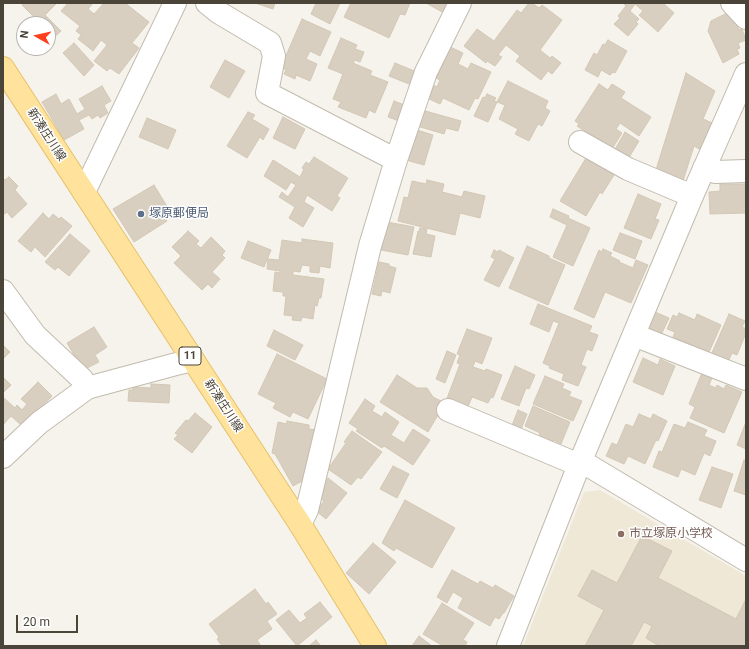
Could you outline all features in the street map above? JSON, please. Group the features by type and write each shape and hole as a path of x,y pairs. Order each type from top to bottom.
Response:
{"main road":[{"name":"新湊庄川線","path":"3,68 300,524 375,646"}],"street":[{"path":"84,192 176,3"},
{"path":"207,3 218,12 270,43 274,56 267,93 396,160"},
{"path":"300,524 307,510 370,246 396,160 426,72 460,3"},
{"path":"732,3 746,18"},
{"path":"508,646 580,463 692,196 746,74"},
{"path":"580,142 628,170 692,196"},
{"path":"704,168 715,172 746,172"},
{"path":"3,291 35,335 82,379 87,388"},
{"path":"634,335 746,379"},
{"path":"3,457 39,423 87,388 180,362 193,360"},
{"path":"448,410 580,463 746,560"}],"shaded area":[{"name":"市立塚原小学校","path":"600,490 746,576 746,646 523,646 584,492"}],"building":[{"path":"23,3 57,3 45,15 46,16 33,16 22,5"},
{"path":"68,3 93,3 88,9 94,14 104,3 125,3 149,22 132,43 139,48 119,74 110,68 107,71 94,61 107,45 101,40 93,51 78,39 81,35 76,31 80,26 61,11"},
{"path":"255,3 275,3 273,9"},
{"path":"316,3 340,3 330,24 311,14"},
{"path":"351,3 410,3 405,15 400,14 389,38 344,17"},
{"path":"426,3 456,3 444,13"},
{"path":"529,3 532,3 539,8 542,5 562,20 540,50 550,58 552,56 561,63 552,74 548,71 541,80 516,61 520,56 506,45 498,55 502,57 495,66 487,61 486,63 464,46 477,29 494,41 517,10 521,13"},
{"path":"663,3 674,13 658,32 639,15 643,11 635,4 630,11 639,19 636,22 638,24 628,36 614,24 620,18 618,16 626,6 624,4"},
{"path":"729,12 731,18 734,17 739,30 742,29 746,40 738,43 740,48 737,49 739,54 723,63 708,31 711,21"},
{"path":"302,19 331,32 320,56 310,51 306,59 317,64 310,81 296,75 295,79 284,74 286,70 281,67"},
{"path":"56,26 61,31 56,36"},
{"path":"341,38 357,45 355,49 364,52 360,62 355,60 353,63 372,71 370,75 388,82 375,113 369,110 366,118 338,107 341,102 333,99 343,74 328,68"},
{"path":"608,40 627,51 615,73 613,72 610,75 601,70 598,77 585,70 594,53 597,55 603,44 605,45"},
{"path":"74,43 94,65 84,76 63,53"},
{"path":"448,46 463,53 458,64 468,69 471,63 491,72 478,99 475,98 469,110 443,98 440,104 427,98 433,85 437,87 440,80 436,78 446,58 444,56"},
{"path":"225,60 245,71 229,98 210,87"},
{"path":"395,63 419,73 414,86 389,76"},
{"path":"686,73 715,91 703,119 715,124 701,150 694,146 682,184 656,170"},
{"path":"508,81 548,101 545,108 550,111 542,126 538,124 529,141 515,134 518,129 499,119 505,105 497,102"},
{"path":"599,84 608,90 612,84 625,92 621,98 651,117 639,136 620,123 616,129 622,133 612,149 577,126 579,124 575,121"},
{"path":"102,86 111,101 104,105 108,113 100,118 98,115 92,119 89,115 79,120 84,129 64,140 42,102 56,94 61,104 69,99 77,114 85,109 79,99"},
{"path":"487,94 496,98 494,101 497,102 488,122 474,116 483,97 485,98"},
{"path":"394,101 407,106 402,122 388,117"},
{"path":"422,110 461,121 458,131 446,128 444,134 417,126"},
{"path":"248,112 255,115 252,119 269,129 263,140 260,137 247,158 227,146"},
{"path":"283,117 305,129 295,149 273,138"},
{"path":"147,118 176,130 168,149 139,137"},
{"path":"414,129 433,135 424,165 406,160"},
{"path":"625,132 639,141 628,159 614,151"},
{"path":"314,157 348,178 337,196 340,198 332,211 307,195 304,202 314,208 303,227 289,218 295,207 279,197 282,192 288,197 296,185 291,182 286,190 264,176 273,160 300,177 304,169 302,168 306,162 309,164"},
{"path":"586,158 614,175 602,194 600,192 586,216 560,201"},
{"path":"9,177 18,186 15,190 27,204 12,218 7,212 3,215 3,178 5,180"},
{"path":"427,180 444,184 442,192 462,197 464,191 485,196 480,218 460,213 455,235 398,221 404,197 408,198 412,181 426,184"},
{"path":"720,184 746,184 746,213 710,214 709,192 720,191"},
{"path":"154,185 168,208 162,212 167,221 134,242 113,209"},
{"path":"638,194 661,204 655,219 659,220 651,239 624,228"},
{"path":"553,209 590,228 573,266 553,257 567,225 550,217"},
{"path":"43,213 49,219 53,214 59,219 61,217 72,226 45,257 35,247 31,252 18,241"},
{"path":"387,222 414,227 408,255 381,250"},
{"path":"420,228 427,229 426,234 435,236 431,257 413,254"},
{"path":"188,231 199,241 196,244 201,248 211,237 225,251 222,255 225,258 212,272 220,279 212,288 208,284 202,290 174,263 181,256 172,247"},
{"path":"620,233 642,241 635,259 613,250"},
{"path":"70,234 90,251 69,276 58,267 55,270 45,262"},
{"path":"302,239 333,243 330,268 320,266 319,273 310,272 310,266 302,265 300,272 293,271 293,275 324,279 321,298 319,298 317,306 315,305 313,319 302,317 301,321 292,320 293,316 284,315 286,296 283,296 283,292 273,291 275,272 280,273 280,271 267,269 268,259 279,260 282,240 302,243"},
{"path":"248,241 271,250 264,267 241,258"},
{"path":"527,246 565,265 548,305 509,288"},
{"path":"603,249 612,253 610,256 620,261 619,262 633,268 636,260 648,265 631,303 605,292 594,318 574,309 599,250 602,252"},
{"path":"494,250 498,252 499,250 514,258 499,287 484,280 495,259 491,257"},
{"path":"379,262 389,264 389,266 396,268 390,293 382,291 381,296 372,294"},
{"path":"538,304 592,326 589,332 598,335 592,351 587,349 581,365 586,367 578,386 562,380 564,374 549,368 550,366 543,363 559,323 553,321 549,332 530,324"},
{"path":"655,312 669,318 661,335 648,328"},
{"path":"679,313 695,320 697,314 721,325 709,352 673,337 675,332 667,329 673,315 677,317"},
{"path":"729,314 745,321 742,327 746,329 746,333 737,355 732,353 728,362 711,355"},
{"path":"94,327 107,347 95,355 99,362 87,368 84,363 80,365 67,343"},
{"path":"467,329 492,338 482,364 475,361 473,367 485,371 486,369 502,375 493,398 491,397 488,403 472,397 467,409 446,401 460,364 457,363 460,355 457,354"},
{"path":"274,330 303,345 295,360 267,346"},
{"path":"3,345 10,352 3,359"},
{"path":"447,351 456,355 445,383 436,379"},
{"path":"277,354 327,379 308,419 293,412 290,417 273,408 276,403 258,394"},
{"path":"643,358 658,365 660,359 675,366 663,395 633,382"},
{"path":"515,366 535,375 529,389 526,388 519,406 501,399"},
{"path":"702,373 712,378 709,385 716,388 717,385 724,389 726,385 742,392 724,433 690,418 695,407 689,404"},
{"path":"397,375 417,388 427,388 433,397 445,403 428,432 380,402"},
{"path":"545,376 564,384 562,388 571,392 569,396 582,401 573,421 533,404"},
{"path":"3,377 11,385 3,393"},
{"path":"38,382 52,396 37,412 35,410 21,425 11,416 3,425 3,397 15,408 17,405 22,410 27,404 21,399"},
{"path":"151,384 170,385 169,403 128,401 129,390 133,390 133,387 151,388"},
{"path":"365,399 375,406 372,411 382,417 385,412 399,422 391,435 404,443 413,429 430,440 413,465 384,446 382,448 356,431 358,429 349,423"},
{"path":"533,406 570,422 561,444 553,440 551,445 538,439 540,433 525,426"},
{"path":"518,410 527,414 520,432 511,428"},
{"path":"195,413 212,427 192,453 174,439 178,435 175,433 186,420 188,421"},
{"path":"639,414 651,419 653,414 667,421 645,464 628,456 624,464 606,456 612,443 617,445 626,424 633,427"},
{"path":"287,421 309,425 309,429 317,430 306,479 293,486 275,454 272,453 278,422 287,424"},
{"path":"688,422 707,430 704,436 716,441 710,456 704,453 695,475 681,469 678,477 653,467 659,451 662,452 674,424 685,428"},
{"path":"746,422 746,449 737,445"},
{"path":"352,431 382,452 361,479 358,477 351,485 328,469 346,443 344,442"},
{"path":"744,460 746,461 746,495 734,491"},
{"path":"393,466 409,474 397,498 380,489"},
{"path":"712,467 733,474 721,508 699,500"},
{"path":"328,478 347,493 326,519 316,511 324,501 319,497 325,489 322,487"},
{"path":"405,500 455,528 432,568 396,548 394,551 382,543"},
{"path":"642,536 672,551 658,578 736,619 746,599 746,646 659,646 646,638 652,626 644,622 631,646 585,646 604,610 578,596 592,570 617,583"},
{"path":"373,543 396,562 369,594 346,573"},
{"path":"452,570 478,584 480,581 493,588 495,585 514,596 499,619 495,617 490,626 458,608 463,598 453,592 447,603 437,597"},
{"path":"255,589 266,604 268,602 277,614 267,621 272,629 257,640 261,646 222,646 217,639 219,637 209,624"},
{"path":"320,602 332,617 297,646 276,620 289,610 300,623 307,618 304,614"},
{"path":"442,603 474,623 463,640 467,642 465,646 443,646 423,634"},
{"path":"419,636 432,646 412,646"},
{"path":"316,640 321,646 309,646"}],"place":[{"name":"塚原郵便局","path":"141,214"},
{"name":"市立塚原小学校","path":"621,534"}]}
